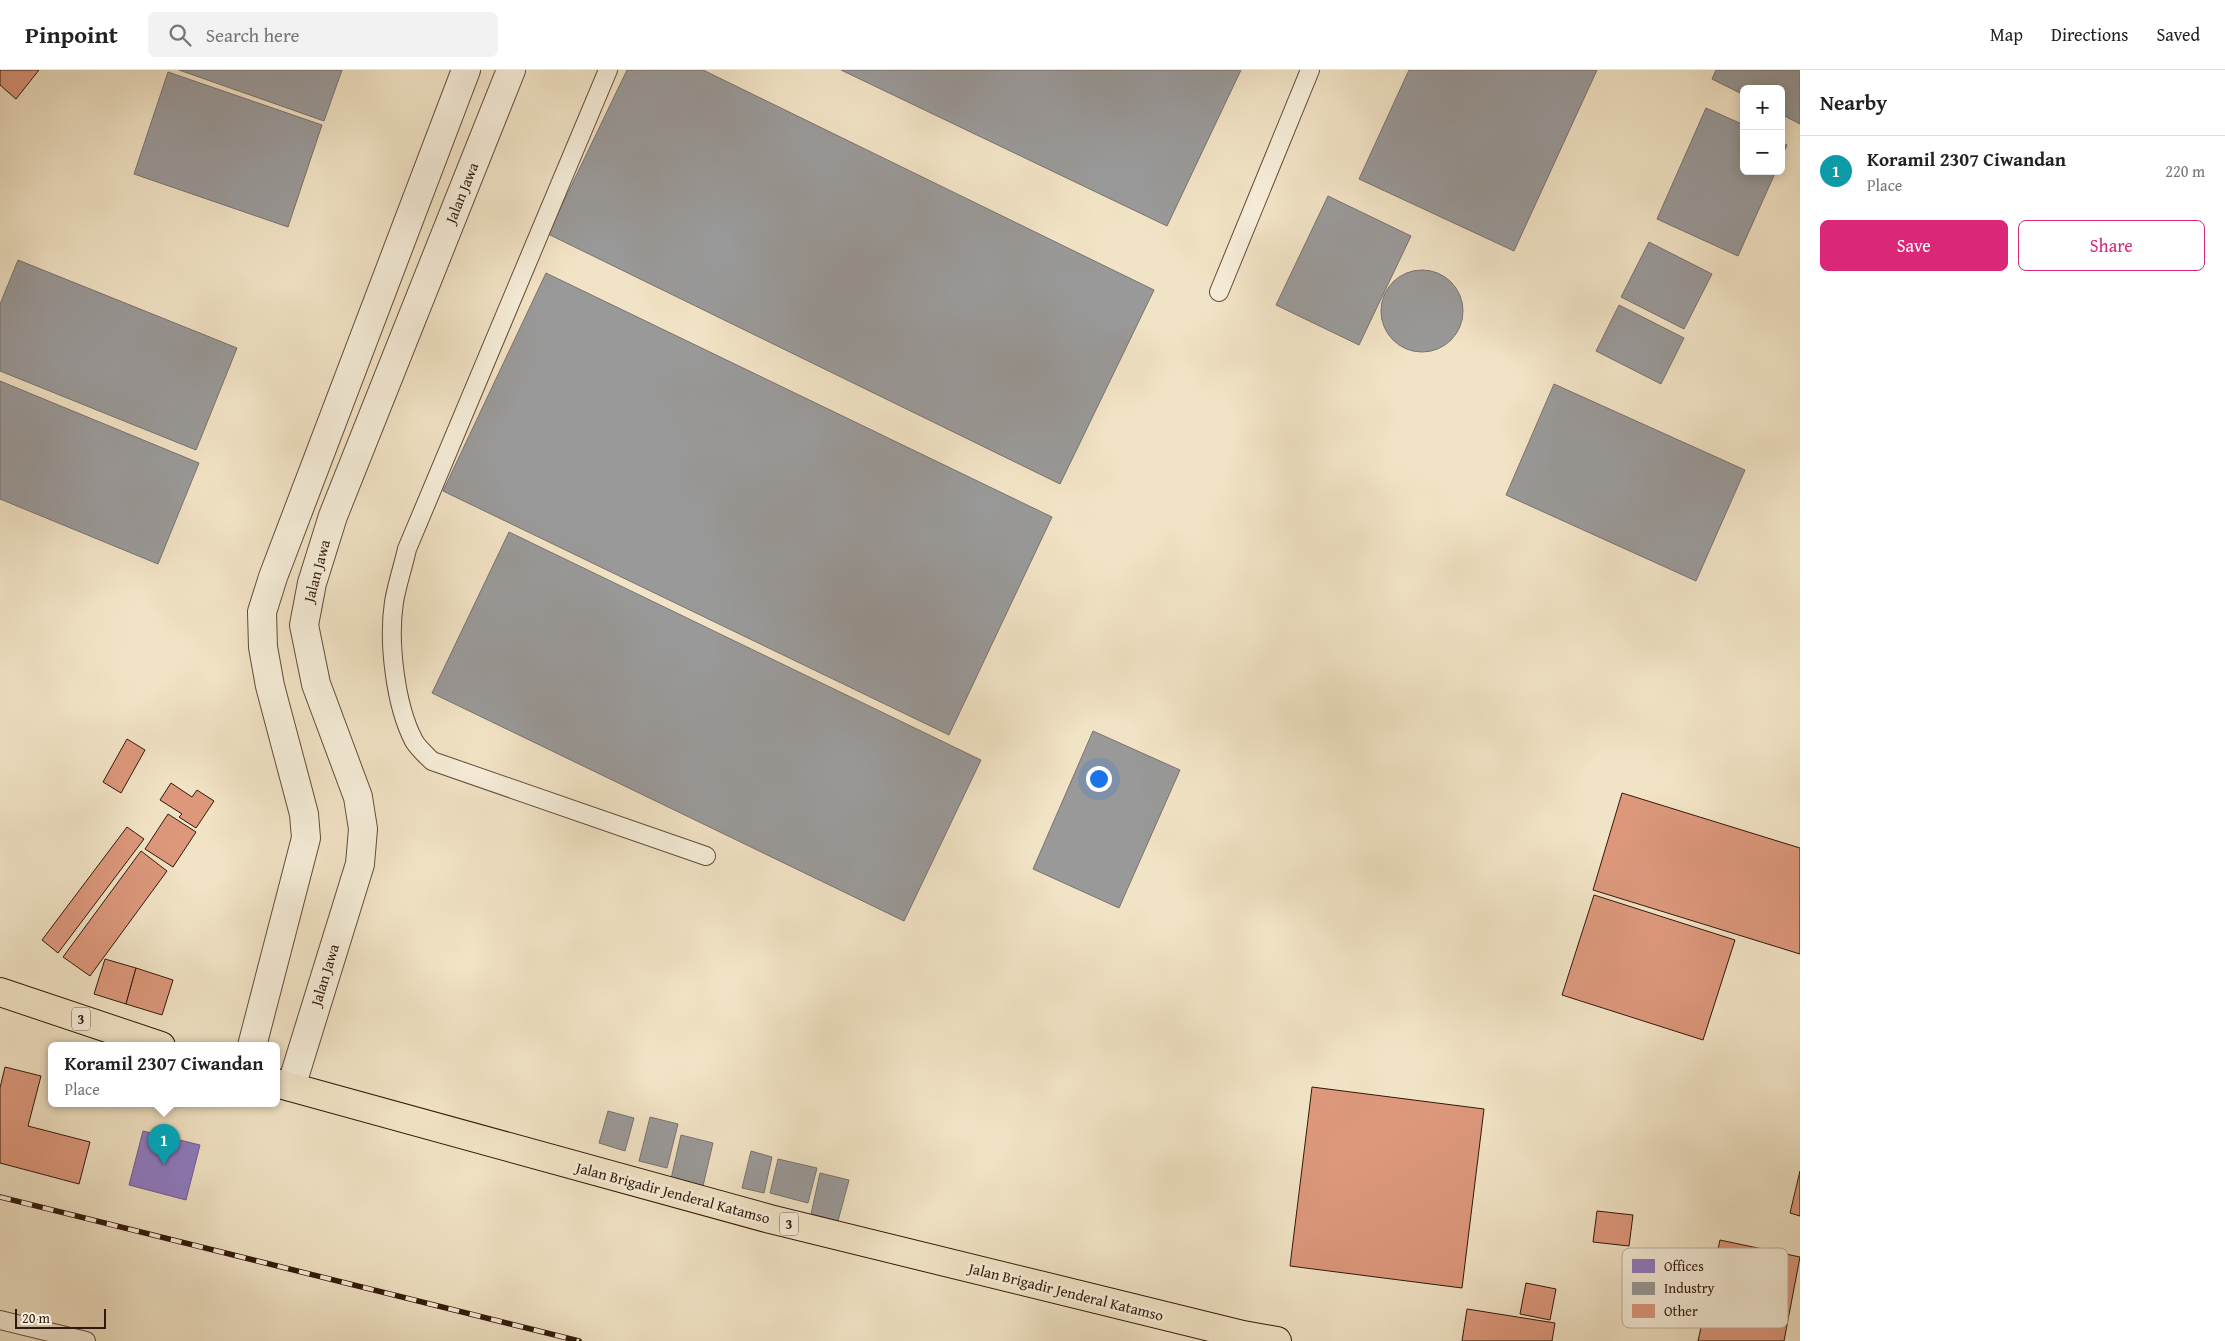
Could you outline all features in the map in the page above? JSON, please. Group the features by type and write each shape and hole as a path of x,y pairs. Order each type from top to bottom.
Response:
{"highway":[{"name":"3","path":"0,992 149,1042"},
{"name":"Jalan Brigadir Jenderal Katamso","path":"284,1085 770,1219 1243,1335 1277,1341"}],"street":[{"path":"253,1042 306,838 304,814 270,686 263,647 262,612 273,578 466,70"},
{"name":"Jalan Jawa","path":"284,1085 360,864 363,829 358,797 316,684 308,653 304,625 312,583 333,516 511,70"}],"lane":[{"path":"608,70 407,550 394,602 393,640 396,682 402,714 414,743 432,761 706,856"},
{"path":"1219,292 1310,70"},
{"path":"0,1320 86,1341"}],"building: Offices":[{"path":"143,1131 200,1145 186,1200 129,1185"}],"building: Industry":[{"path":"179,70 342,70 324,121"},
{"path":"627,70 703,70 1154,290 1060,484 548,234"},
{"path":"841,70 1241,70 1167,226"},
{"path":"1409,70 1597,70 1514,251 1359,179"},
{"path":"1716,70 1800,70 1800,124 1785,116 1785,85 1740,85 1740,93 1712,79"},
{"path":"168,72 322,125 288,227 134,174"},
{"path":"1706,108 1740,123 1740,175 1774,175 1738,256 1657,219"},
{"path":"1328,196 1411,236 1359,345 1276,305"},
{"path":"1649,242 1712,274 1684,329 1621,297"},
{"path":"18,260 237,348 196,450 0,371 0,304"},
{"path":"1422,270 1438,273 1451,282 1460,295 1463,311 1460,327 1451,340 1438,349 1422,352 1406,349 1393,340 1384,327 1381,311 1384,295 1393,282 1406,273"},
{"path":"546,273 1052,517 949,735 443,491"},
{"path":"1619,305 1684,338 1661,384 1596,351"},
{"path":"0,381 199,463 158,564 0,499"},
{"path":"1554,384 1745,470 1696,581 1506,495"},
{"path":"509,532 981,760 904,921 432,693"},
{"path":"1093,731 1180,770 1119,908 1033,869"},
{"path":"608,1111 634,1118 625,1151 599,1143"},
{"path":"650,1117 678,1124 667,1168 639,1161"},
{"path":"681,1135 713,1143 703,1186 671,1179"},
{"path":"751,1151 772,1157 764,1193 742,1188"},
{"path":"778,1159 817,1168 808,1203 770,1193"},
{"path":"820,1173 849,1180 838,1221 811,1214"}],"building: Other":[{"path":"0,70 39,70 16,99 0,85"},
{"path":"127,739 145,750 121,793 103,782"},
{"path":"171,783 192,797 197,790 214,801 196,828 179,817 182,814 160,800"},
{"path":"1622,793 1800,848 1800,954 1593,890"},
{"path":"168,814 196,832 173,867 145,849"},
{"path":"127,827 144,839 58,953 42,940"},
{"path":"141,851 167,871 90,976 63,957"},
{"path":"1594,895 1735,940 1703,1040 1562,995"},
{"path":"105,959 136,968 126,1004 94,994"},
{"path":"136,968 173,980 162,1015 126,1004"},
{"path":"5,1067 41,1076 28,1126 90,1142 79,1184 0,1163 0,1088"},
{"path":"1312,1087 1484,1109 1462,1288 1290,1266"},
{"path":"1800,1171 1800,1216 1790,1213"},
{"path":"1597,1211 1633,1215 1629,1246 1593,1242"},
{"path":"1720,1240 1758,1248 1718,1248"},
{"path":"1788,1254 1800,1257 1788,1320"},
{"path":"1526,1283 1556,1289 1550,1320 1520,1314"},
{"path":"1467,1309 1555,1323 1552,1341 1462,1341"},
{"path":"1701,1328 1786,1328 1784,1341 1698,1341"}],"railway":[{"path":"0,1197 579,1341"}],"place":[{"name":"Koramil 2307 Ciwandan","path":"164,1165"}]}
